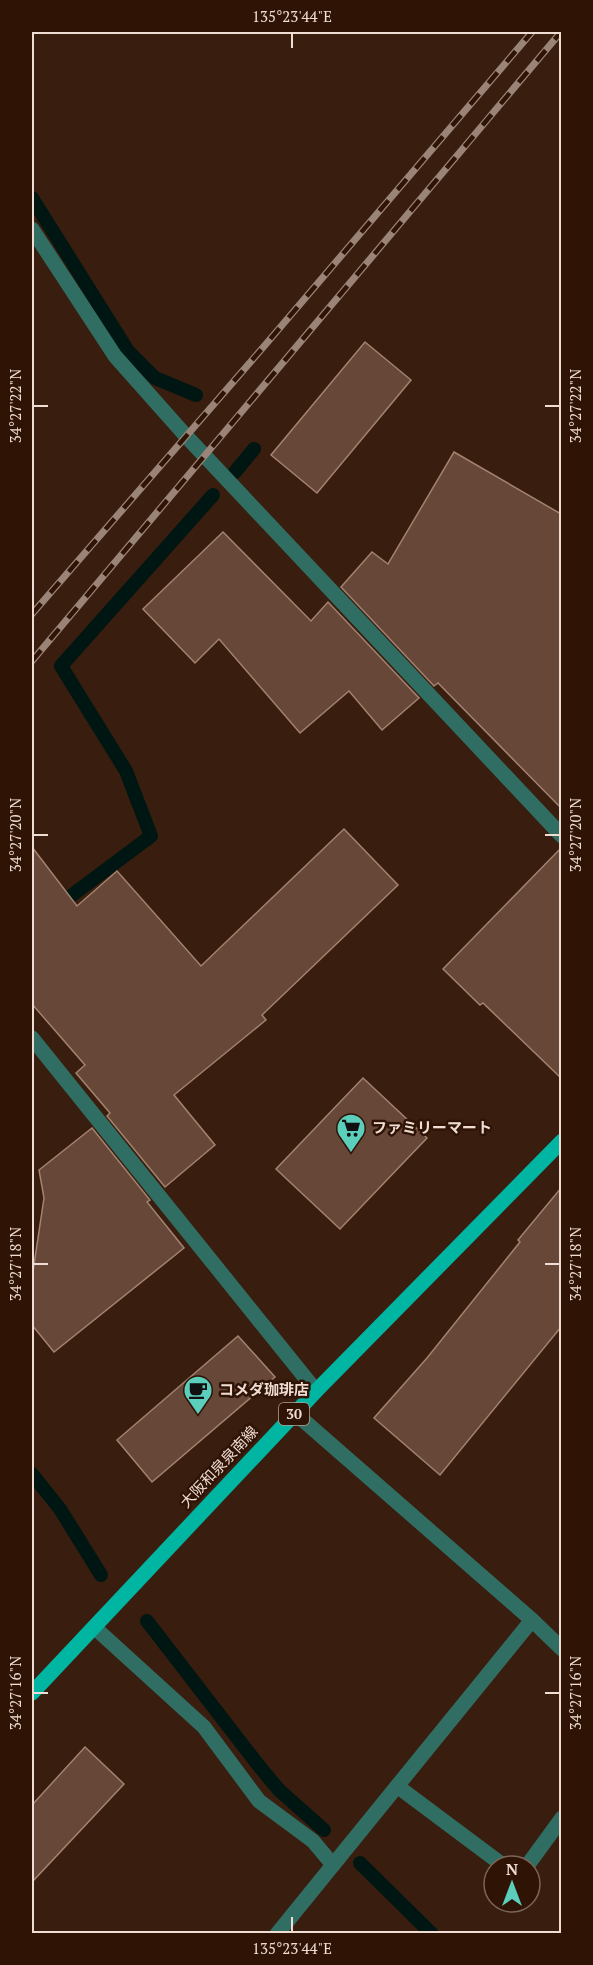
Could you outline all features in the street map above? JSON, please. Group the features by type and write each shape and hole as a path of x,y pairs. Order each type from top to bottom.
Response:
{"main road":[{"name":"大阪和泉泉南線","path":"32,1693 316,1391 561,1141"}],"street":[{"path":"32,229 115,356 186,436 561,836"},
{"path":"32,1038 316,1391"},
{"path":"295,1413 532,1620 561,1650"},
{"path":"278,1934 532,1620"},
{"path":"94,1627 204,1727 259,1801 313,1841 333,1865"},
{"path":"397,1786 488,1854"},
{"path":"536,1854 561,1818"}],"building":[{"path":"365,342 411,380 317,493 271,455"},
{"path":"454,452 561,514 561,808 438,683 434,686 341,587 372,552 388,564"},
{"path":"223,532 311,621 328,602 419,698 382,730 349,691 300,733 219,639 195,663 143,609"},
{"path":"344,829 398,885 262,1015 266,1020 174,1095 215,1145 165,1187 107,1116 110,1113 76,1073 85,1065 32,1004 32,847 77,906 117,871 201,966"},
{"path":"561,848 561,1078 483,1003 480,1005 443,969"},
{"name":"ファミリーマート","path":"363,1078 427,1138 340,1229 276,1169"},
{"path":"92,1128 150,1200 147,1202 184,1248 54,1352 32,1325 32,1278 44,1198 39,1170"},
{"path":"561,1188 561,1327 440,1475 374,1418 427,1358"},
{"path":"238,1336 275,1377 152,1482 117,1440"},
{"path":"85,1747 124,1784 32,1882 32,1805"}],"waterway":[{"path":"32,198 128,351 155,378 196,395"},
{"path":"235,472 254,449"},
{"path":"32,925 151,836 126,771 61,666 213,495"},
{"path":"32,1474 60,1509 101,1575"},
{"path":"147,1621 279,1790 324,1830"},
{"path":"360,1863 432,1934"}],"railway":[{"path":"32,614 532,32"},
{"path":"32,661 561,32"}],"place":[{"name":"ファミリーマート","path":"351,1154"},
{"name":"コメダ珈琲店","path":"198,1416"}]}
